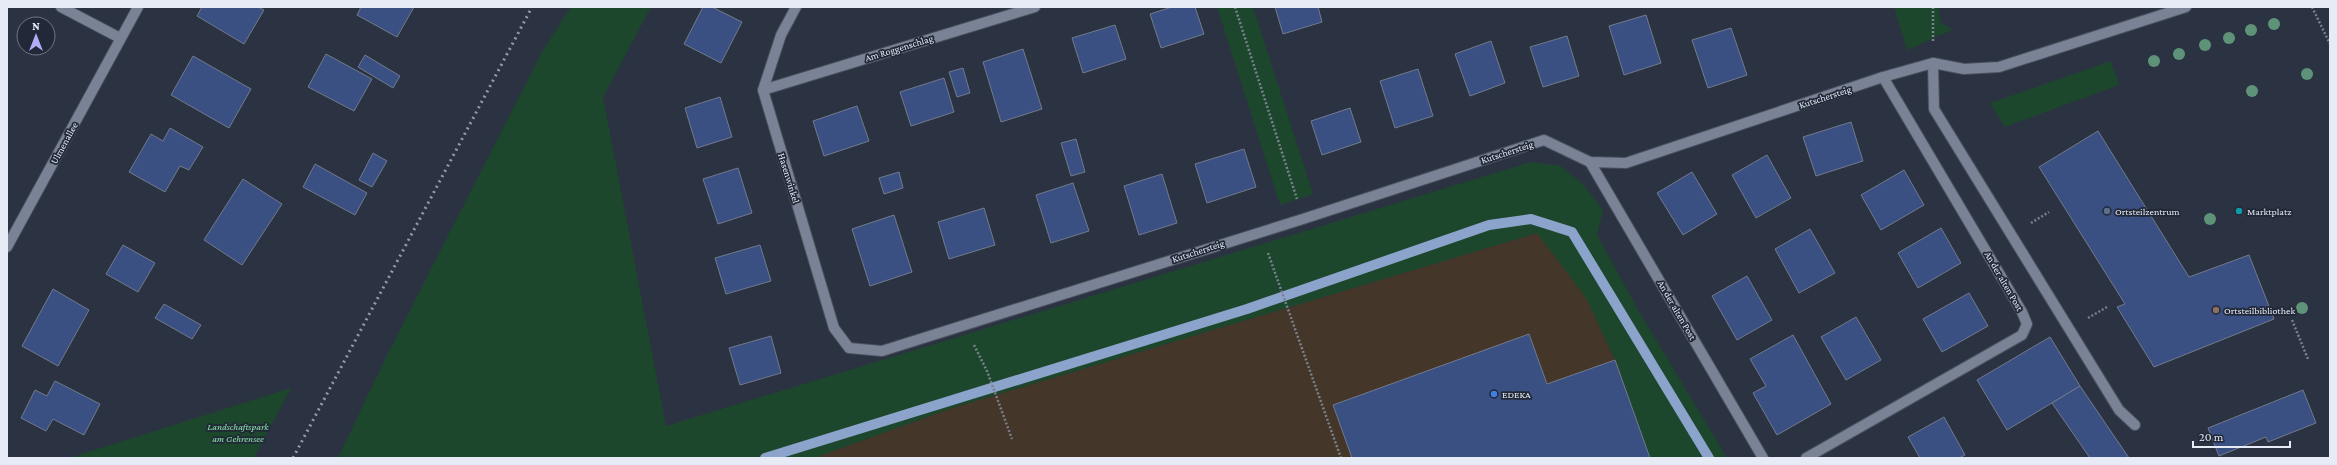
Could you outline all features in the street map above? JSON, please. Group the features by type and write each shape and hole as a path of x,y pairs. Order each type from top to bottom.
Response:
{"street":[{"path":"61,7 120,38"},
{"name":"Ulmenallee","path":"7,247 138,7"},
{"path":"763,90 781,35 796,7"},
{"name":"Am Roggenschlag","path":"763,90 1035,7"},
{"name":"Kutschersteig","path":"849,348 882,351 1303,219 1544,140 1590,162 1626,163 1883,77 1933,63 1964,69 1999,66 2186,7"},
{"path":"1933,63 1934,109 2119,410 2135,425"},
{"name":"An der alten Post","path":"1806,458 2022,335 2027,324 2022,312 1883,77"},
{"name":"Hasenwinkel","path":"763,90 834,328 849,348"},
{"name":"An der alten Post","path":"1590,162 1763,458"}],"path":[{"path":"1235,7 1303,219"},
{"path":"1933,7 1933,63"},
{"path":"2312,7 2330,44"},
{"path":"1277,278 1341,458"},
{"path":"2292,320 2308,359"},
{"path":"964,325 986,371 1012,439"}],"shaded area":[{"path":"1572,232 1710,458 814,458 949,409 1537,233"}],"green space":[{"path":"571,7 651,7 603,97 666,426 1531,162 1561,166 1585,186 1603,210 1597,235 1637,308 1727,458 1650,458 1615,360 1586,298 1537,233 949,409 814,458 338,458 384,361 543,50"},
{"path":"1217,7 1253,7 1313,194 1280,205"},
{"path":"1894,7 1939,7 1940,22 1952,30 1907,50"},
{"path":"2111,61 2119,85 2005,127 1990,103"},
{"name":"Landschaftspark am Gehrensee","path":"291,388 254,458 69,458"}],"building":[{"path":"202,7 258,7 264,10 244,44 197,16"},
{"path":"361,7 414,7 397,37 357,15"},
{"path":"703,7 712,7 742,22 721,63 684,44"},
{"path":"1172,7 1195,7 1204,34 1161,48 1150,14"},
{"path":"1275,7 1318,7 1322,22 1283,34"},
{"path":"1646,15 1661,63 1624,75 1609,26"},
{"path":"1115,25 1126,59 1083,73 1072,38"},
{"path":"1731,28 1747,75 1708,88 1692,40"},
{"path":"1567,36 1579,76 1543,87 1530,47"},
{"path":"1491,41 1505,83 1470,96 1455,54"},
{"path":"1023,49 1042,109 1001,122 983,62"},
{"path":"326,54 372,79 354,111 308,87"},
{"path":"365,55 400,76 393,88 358,67"},
{"path":"193,56 251,89 229,128 171,95"},
{"path":"963,68 970,93 957,97 949,72"},
{"path":"1418,69 1433,116 1395,128 1380,81"},
{"path":"944,78 954,112 911,126 900,92"},
{"path":"720,97 732,137 697,148 685,108"},
{"path":"857,106 869,141 824,156 813,121"},
{"path":"1350,108 1361,142 1322,155 1311,121"},
{"path":"1851,122 1863,161 1816,176 1803,137"},
{"path":"170,128 203,147 189,170 180,166 165,192 129,172 151,134 163,141"},
{"name":"Ortsteilzentrum","path":"2098,131 2189,277 2249,255 2274,319 2154,367 2117,307 2125,304 2039,167"},
{"path":"1076,139 1085,172 1071,176 1061,143"},
{"path":"1244,149 1256,187 1207,203 1195,164"},
{"path":"373,153 387,161 372,187 359,180"},
{"path":"1767,155 1791,198 1756,218 1732,175"},
{"path":"315,164 367,193 355,215 303,187"},
{"path":"738,168 752,213 718,224 703,179"},
{"path":"1904,170 1924,205 1881,230 1861,195"},
{"path":"899,172 903,188 884,194 879,178"},
{"path":"1692,172 1717,214 1683,235 1657,193"},
{"path":"1162,174 1177,223 1139,235 1124,186"},
{"path":"243,179 282,204 242,265 204,240"},
{"path":"1073,183 1089,231 1051,243 1036,195"},
{"path":"984,208 995,245 949,259 938,222"},
{"path":"894,215 912,272 870,286 852,229"},
{"path":"1941,228 1961,263 1918,288 1898,253"},
{"path":"1810,229 1835,273 1799,293 1775,249"},
{"path":"123,245 155,263 138,292 106,274"},
{"path":"760,245 771,281 726,294 715,258"},
{"path":"1747,276 1772,320 1737,340 1712,296"},
{"path":"53,289 89,310 58,366 22,346"},
{"path":"1969,293 1988,326 1942,352 1923,319"},
{"path":"164,304 201,325 192,339 155,318"},
{"path":"1856,317 1881,360 1846,380 1821,337"},
{"name":"EDEKA","path":"1529,334 1547,384 1615,360 1650,458 1352,458 1333,405"},
{"path":"1793,335 1831,404 1777,435 1753,393 1766,386 1750,359"},
{"path":"771,336 781,373 740,385 729,348"},
{"path":"2050,337 2080,386 2007,430 1977,380"},
{"path":"55,381 100,404 84,435 53,419 46,431 21,418 35,390 47,396"},
{"path":"2080,386 2129,458 2090,458 2052,403"},
{"path":"2303,390 2316,423 2268,442 2266,437 2219,456 2208,428"},
{"path":"1944,417 1965,455 1959,458 1920,458 1908,437"}],"waterway":[{"path":"765,458 1247,309 1489,225 1531,219 1572,232 1709,458"}],"railway":[{"path":"293,458 532,7"}],"place":[{"name":"Ortsteilzentrum","path":"2107,211"},
{"name":"Marktplatz","path":"2239,211"},
{"name":"Ortsteilbibliothek","path":"2216,310"},
{"name":"EDEKA","path":"1494,394"}]}
